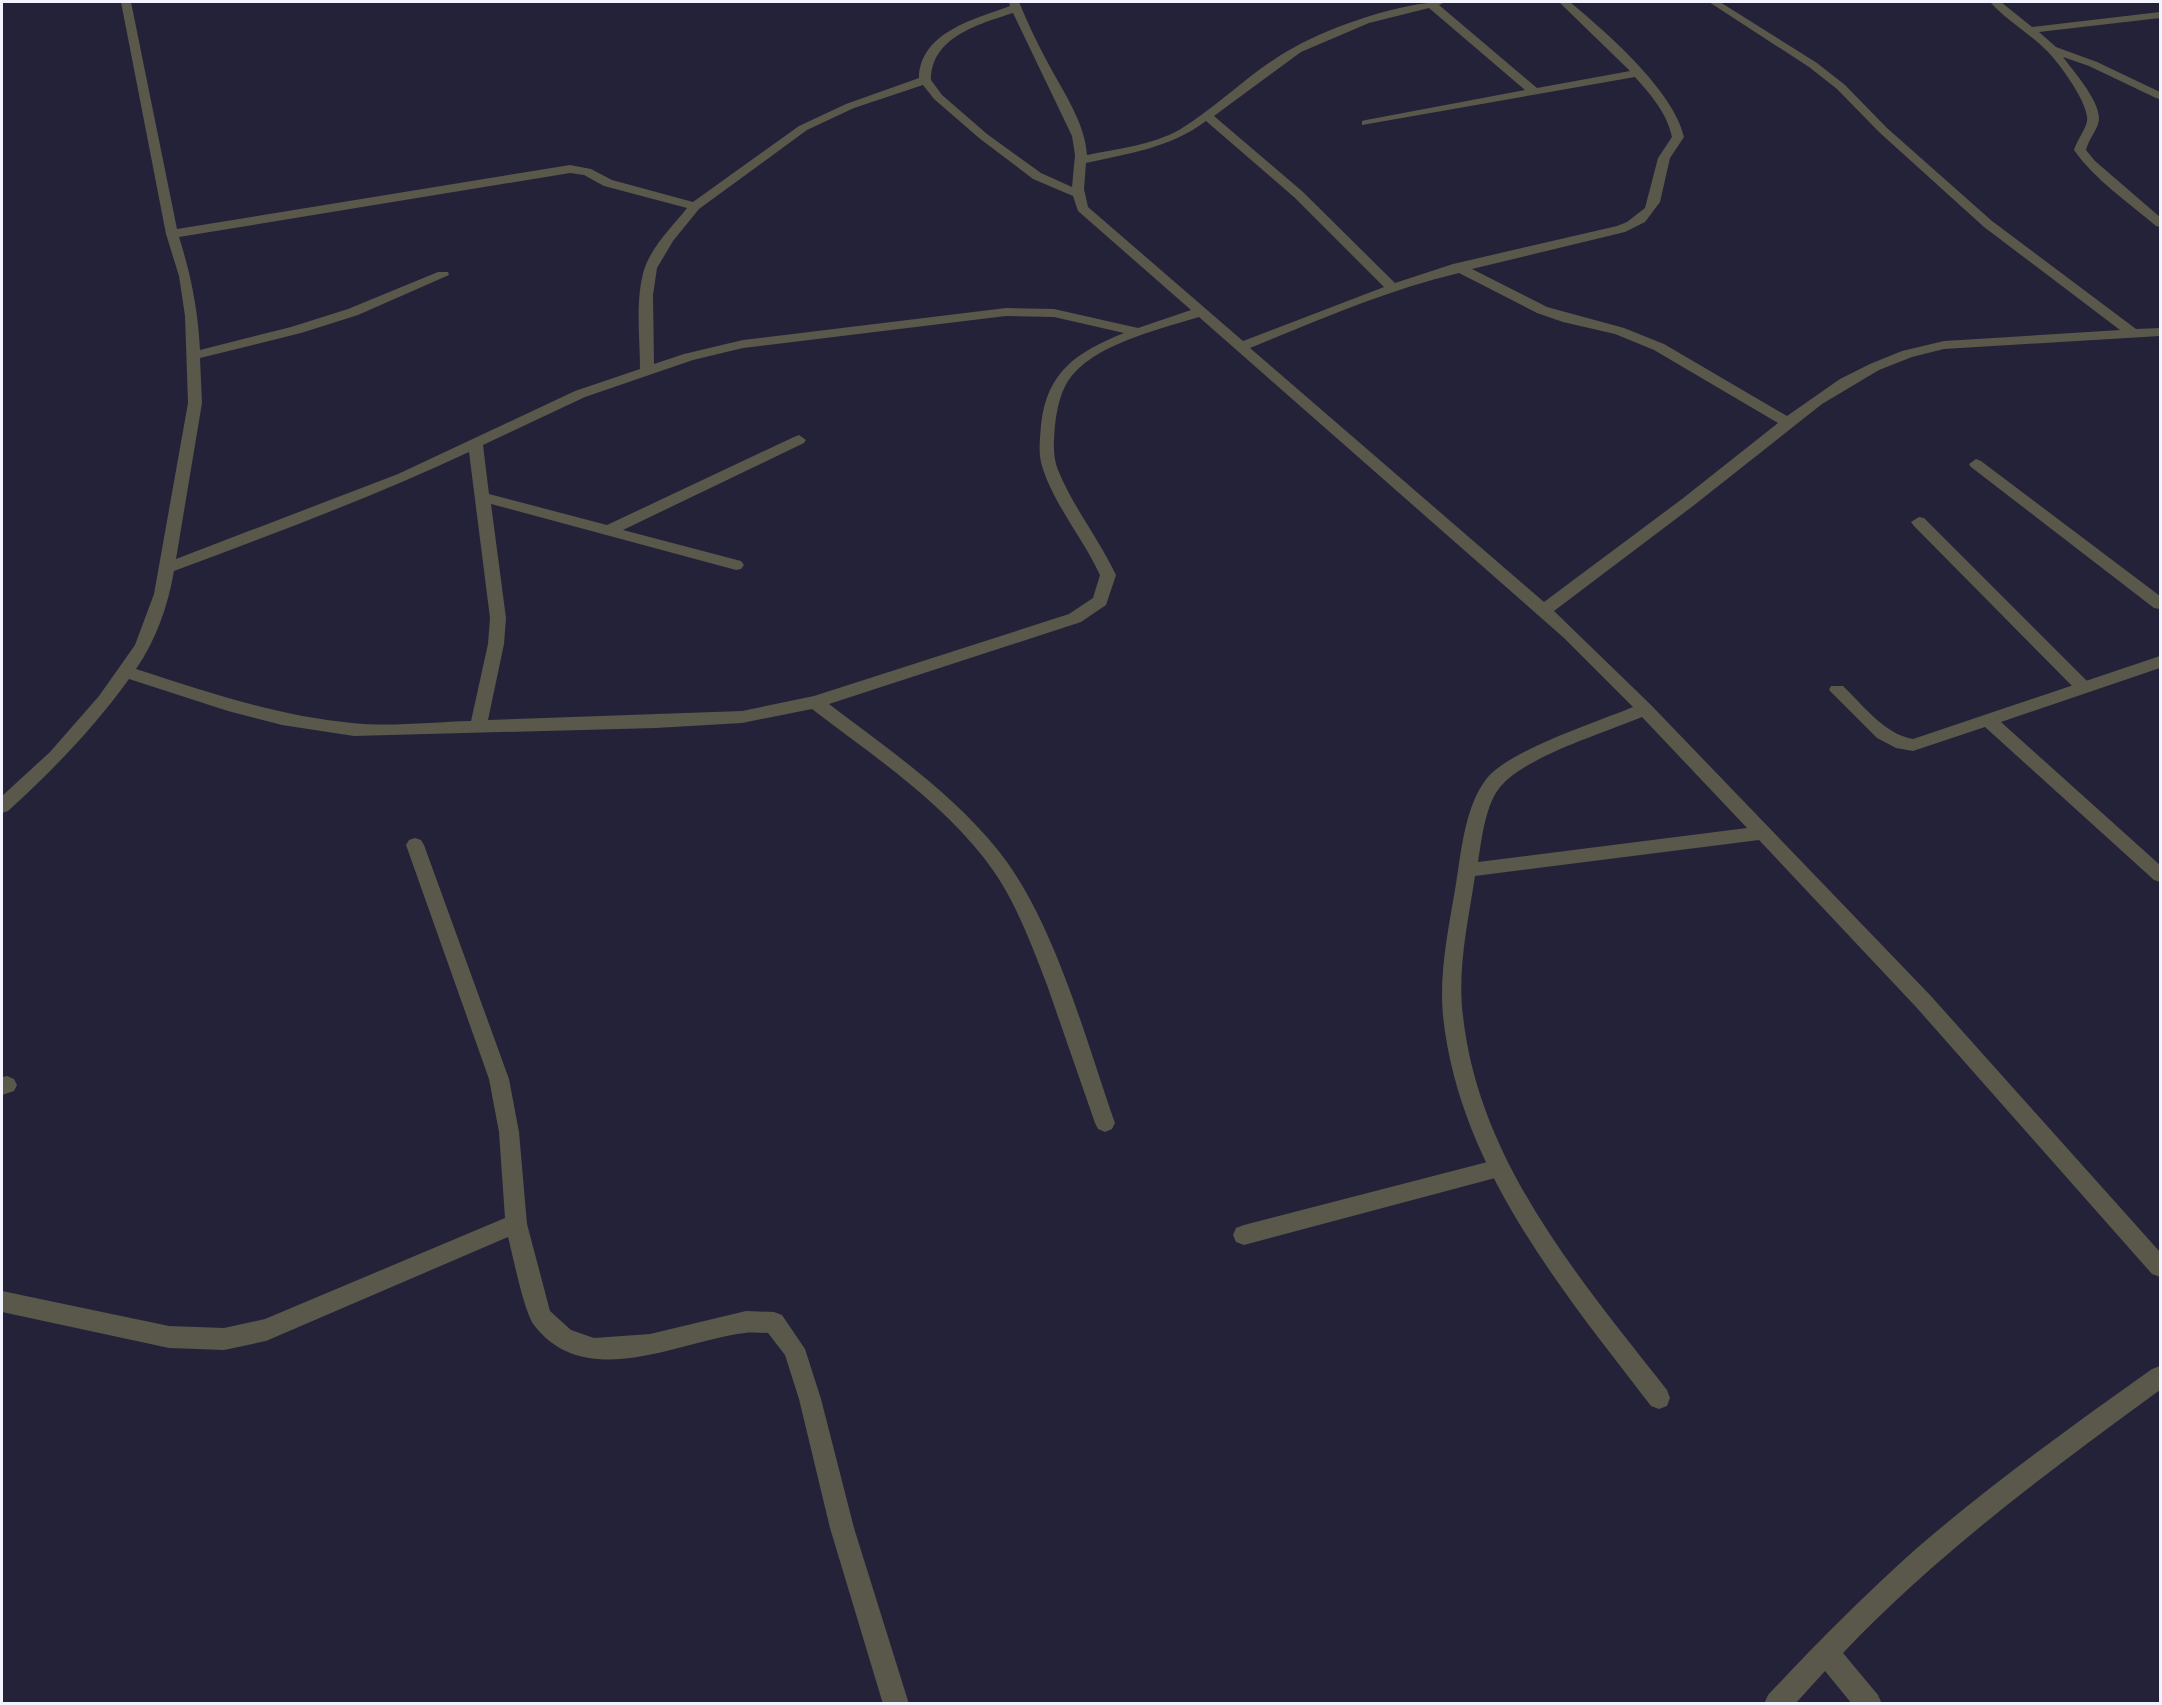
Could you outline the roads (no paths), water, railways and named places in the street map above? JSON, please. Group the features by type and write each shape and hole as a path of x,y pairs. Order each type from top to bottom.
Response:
{"street":[{"path":"2,806 56,757 105,700 143,647 162,594 195,403 195,355 185,276 172,234 126,2"},
{"path":"1240,347 1392,288 1458,267 1621,229 1639,222 1649,214 1656,196 1664,156 1678,138 1677,125 1656,93 1638,73 1563,2"},
{"path":"1714,2 1804,59 1841,87 1883,130 1988,224 2132,333"},
{"path":"1995,2 2032,30 2052,49 2093,111 2094,123 2083,138 2080,150 2091,165 2160,223"},
{"path":"1082,160 1156,143 1182,133 1307,45 1365,21 1436,3 1533,91"},
{"path":"1076,193 1037,176 983,136 938,98 925,80 926,62 940,43 968,26 1015,5 1042,66 1071,119 1079,139 1082,160 1076,193 1082,208 1543,611 1645,709 1923,1001 2160,1267"},
{"path":"2032,30 2160,15"},
{"path":"2052,49 2093,64 2160,96"},
{"path":"1366,123 1638,73"},
{"path":"647,370 646,295 651,268 668,240 695,206 803,128 850,106 925,80"},
{"path":"1206,115 1299,195 1392,288"},
{"path":"172,234 561,170 587,172 608,183 695,206"},
{"path":"1458,267 1542,310 1619,331 1659,347 1788,423"},
{"path":"195,355 296,330 353,312 443,275"},
{"path":"167,568 329,507 580,394 689,357 743,344 1006,312 1054,313 1139,332"},
{"path":"125,672 228,705 292,720 354,730 656,722 742,717 815,702 1075,618 1100,601 1108,575 1097,548 1060,490 1049,468 1046,439 1050,405 1066,374 1095,351 1139,332 1200,312"},
{"path":"1543,611 1710,486 1845,380 1886,360 1911,351 1944,345 2160,332"},
{"path":"608,531 799,440"},
{"path":"475,443 498,618 496,644 478,727"},
{"path":"1976,464 2160,604"},
{"path":"481,497 736,565"},
{"path":"1919,522 2084,688"},
{"path":"1837,690 1883,734 1896,742 1913,745 2160,662"},
{"path":"815,702 912,777 967,826 992,855 1020,898 1036,930 1105,1123"},
{"path":"1645,709 1529,758 1508,769 1494,782 1482,804 1454,951 1454,1016 1464,1072 1490,1151 1499,1168 1518,1203 1569,1278 1659,1398"},
{"path":"1988,720 2160,875"},
{"path":"1468,870 1763,832"},
{"path":"415,845 499,1079 509,1132 516,1224 541,1317 564,1339 594,1348 650,1345 746,1322 774,1323 794,1348 810,1399 842,1528 896,1704"},
{"path":"1244,1235 1499,1168"},
{"path":"2,1302 168,1337 224,1339 266,1330 516,1224"},
{"path":"1777,1704 1825,1651 1949,1536 2101,1419 2160,1377"},
{"path":"1825,1651 1869,1704"}]}
